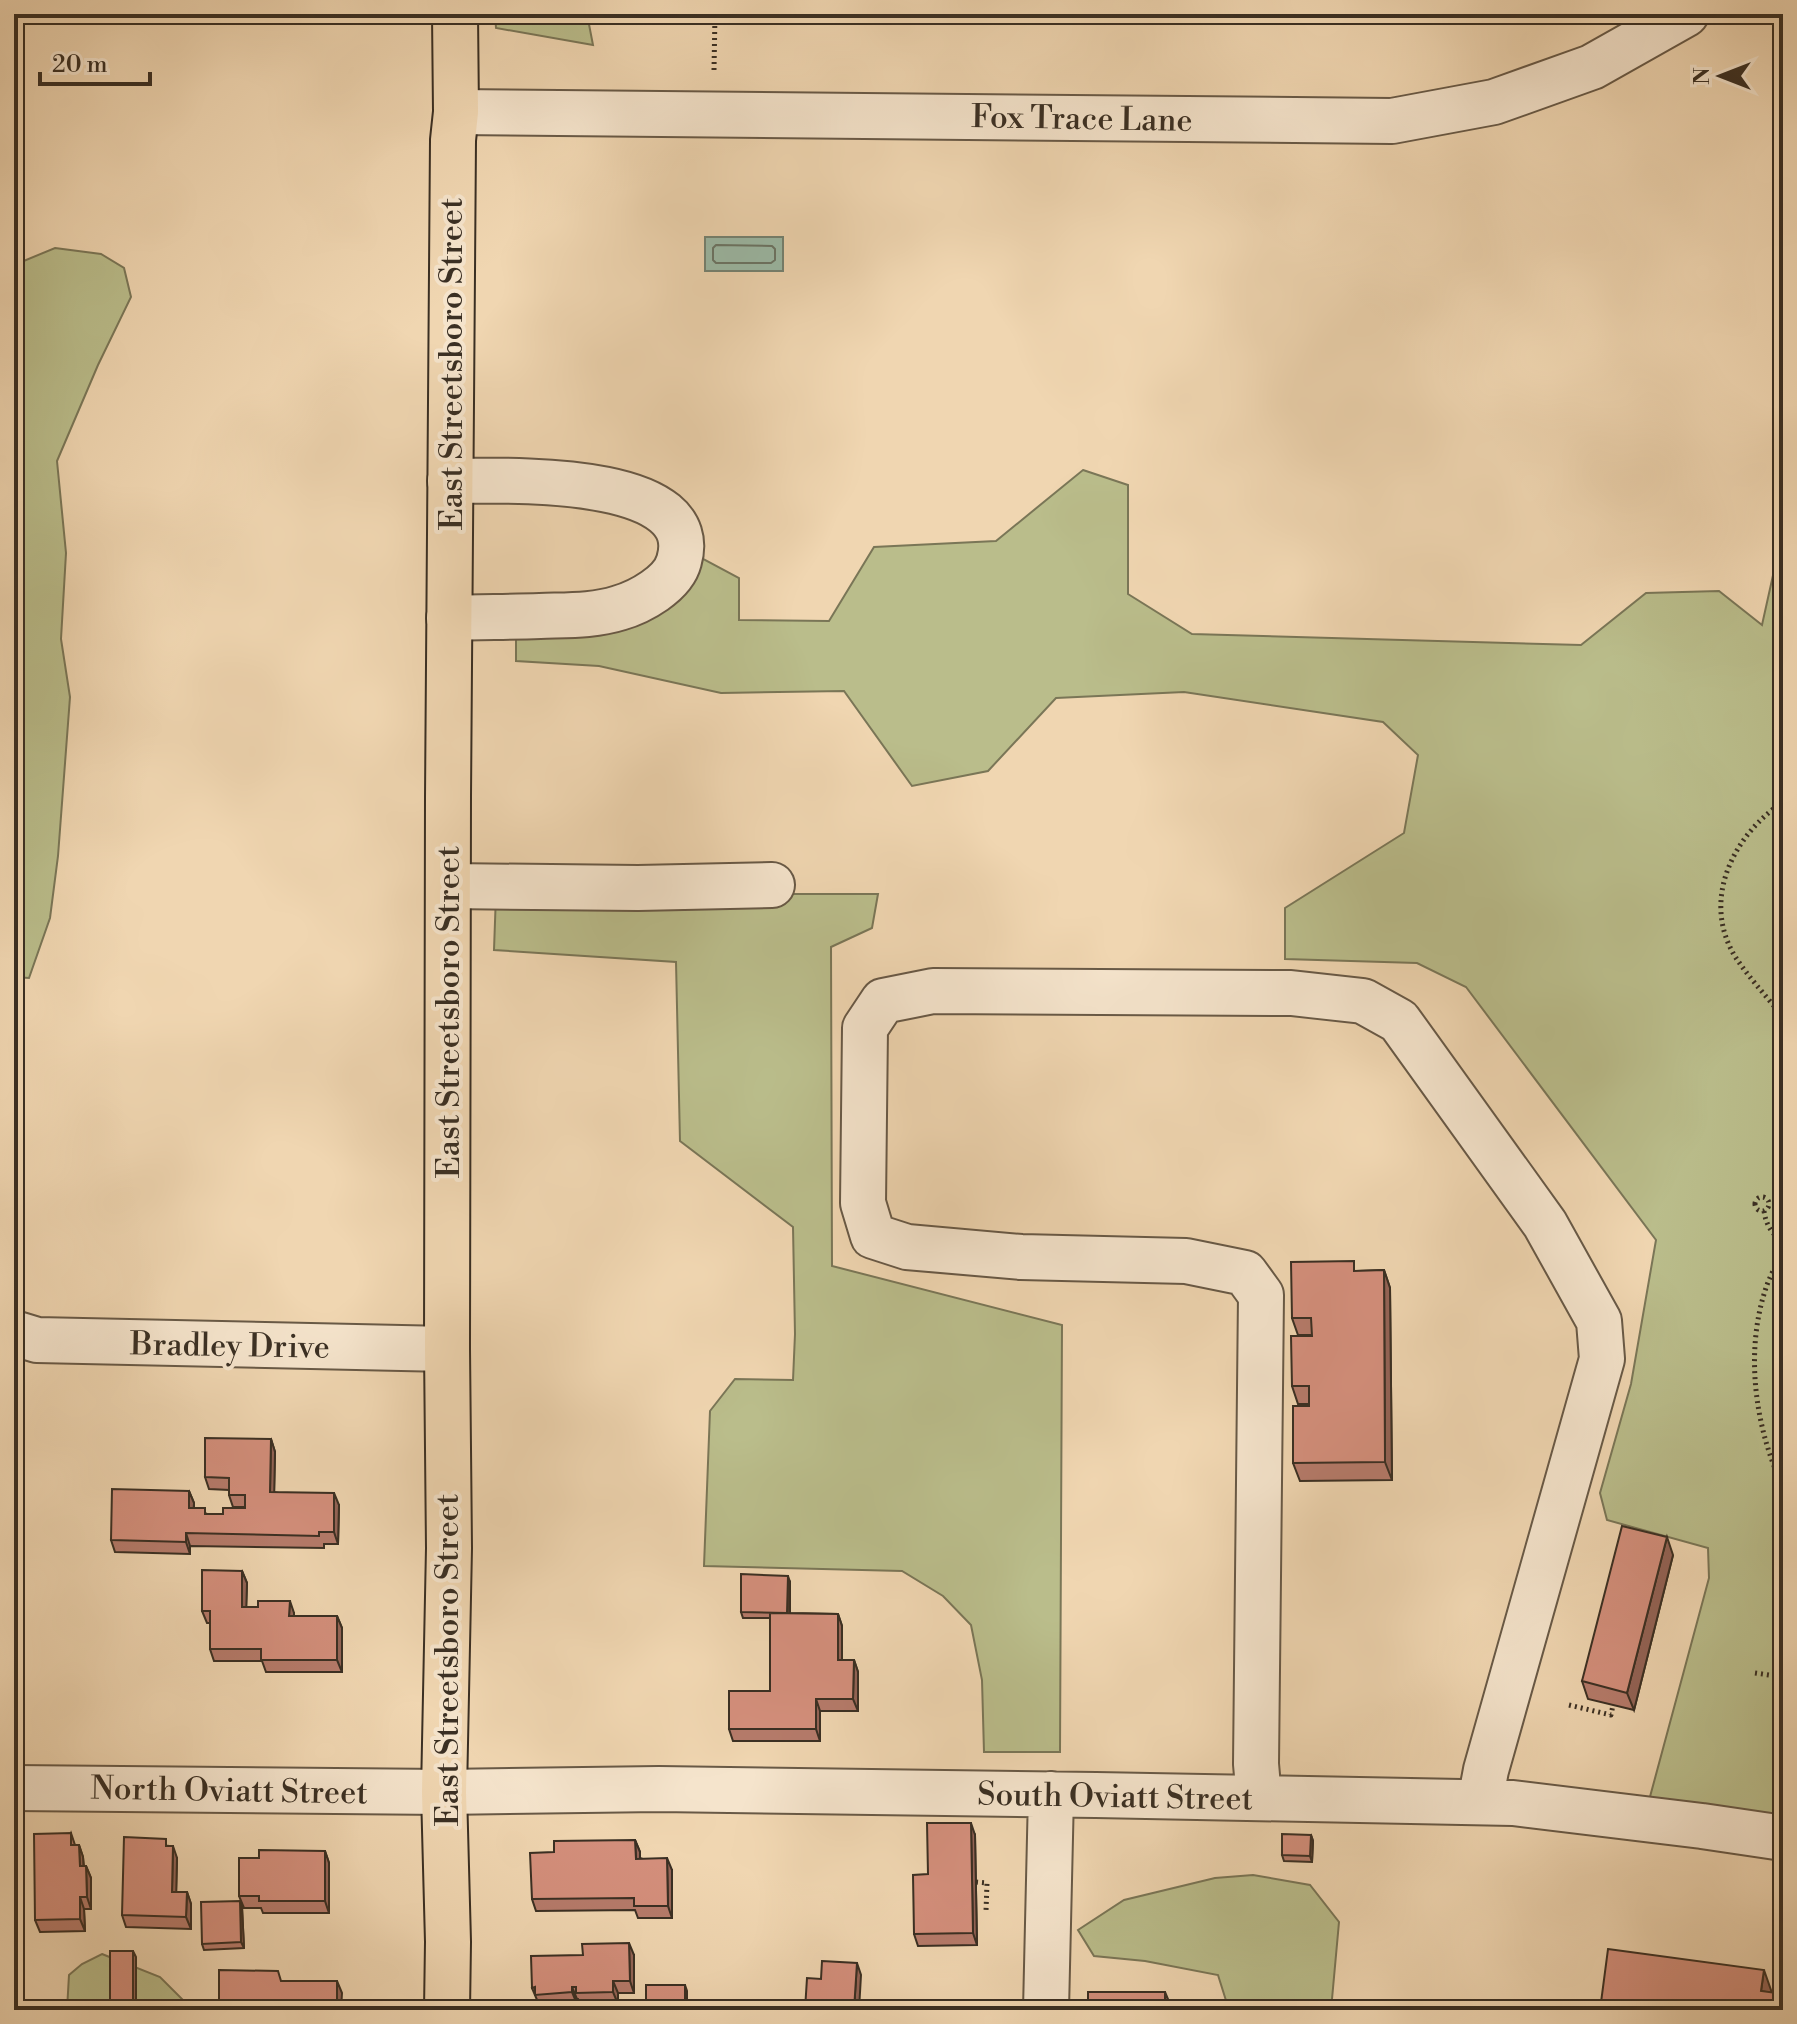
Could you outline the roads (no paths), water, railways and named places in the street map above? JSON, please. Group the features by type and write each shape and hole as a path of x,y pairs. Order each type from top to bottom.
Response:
{"main road":[{"name":"East Streetsboro Street","path":"447,2010 444,1792 449,1548 449,618 455,14"}],"street":[{"name":"Fox Trace Lane","path":"456,112 1392,121 1494,102 1592,67 1686,14"},
{"path":"449,618 587,615 620,608 643,598 665,582 678,566 683,547 678,527 662,512 615,490 564,484 450,481"},
{"path":"449,886 638,888 772,885"},
{"path":"1259,1798 1256,1764 1261,1295 1245,1273 1186,1261 1021,1257 907,1247 873,1236 863,1203 865,1028 883,1001 933,991 1291,993 1363,1001 1399,1021 1545,1224 1599,1321 1602,1359 1486,1770 1480,1802"},
{"name":"Bradley Drive","path":"14,1333 37,1340 447,1349"},
{"name":"North Oviatt Street","path":"14,1788 444,1792"},
{"name":"South Oviatt Street","path":"444,1792 659,1789 1513,1803 1783,1838"},
{"path":"1046,2010 1051,1794"}],"water":[{"path":"705,237 783,237 783,271 705,271"}]}
